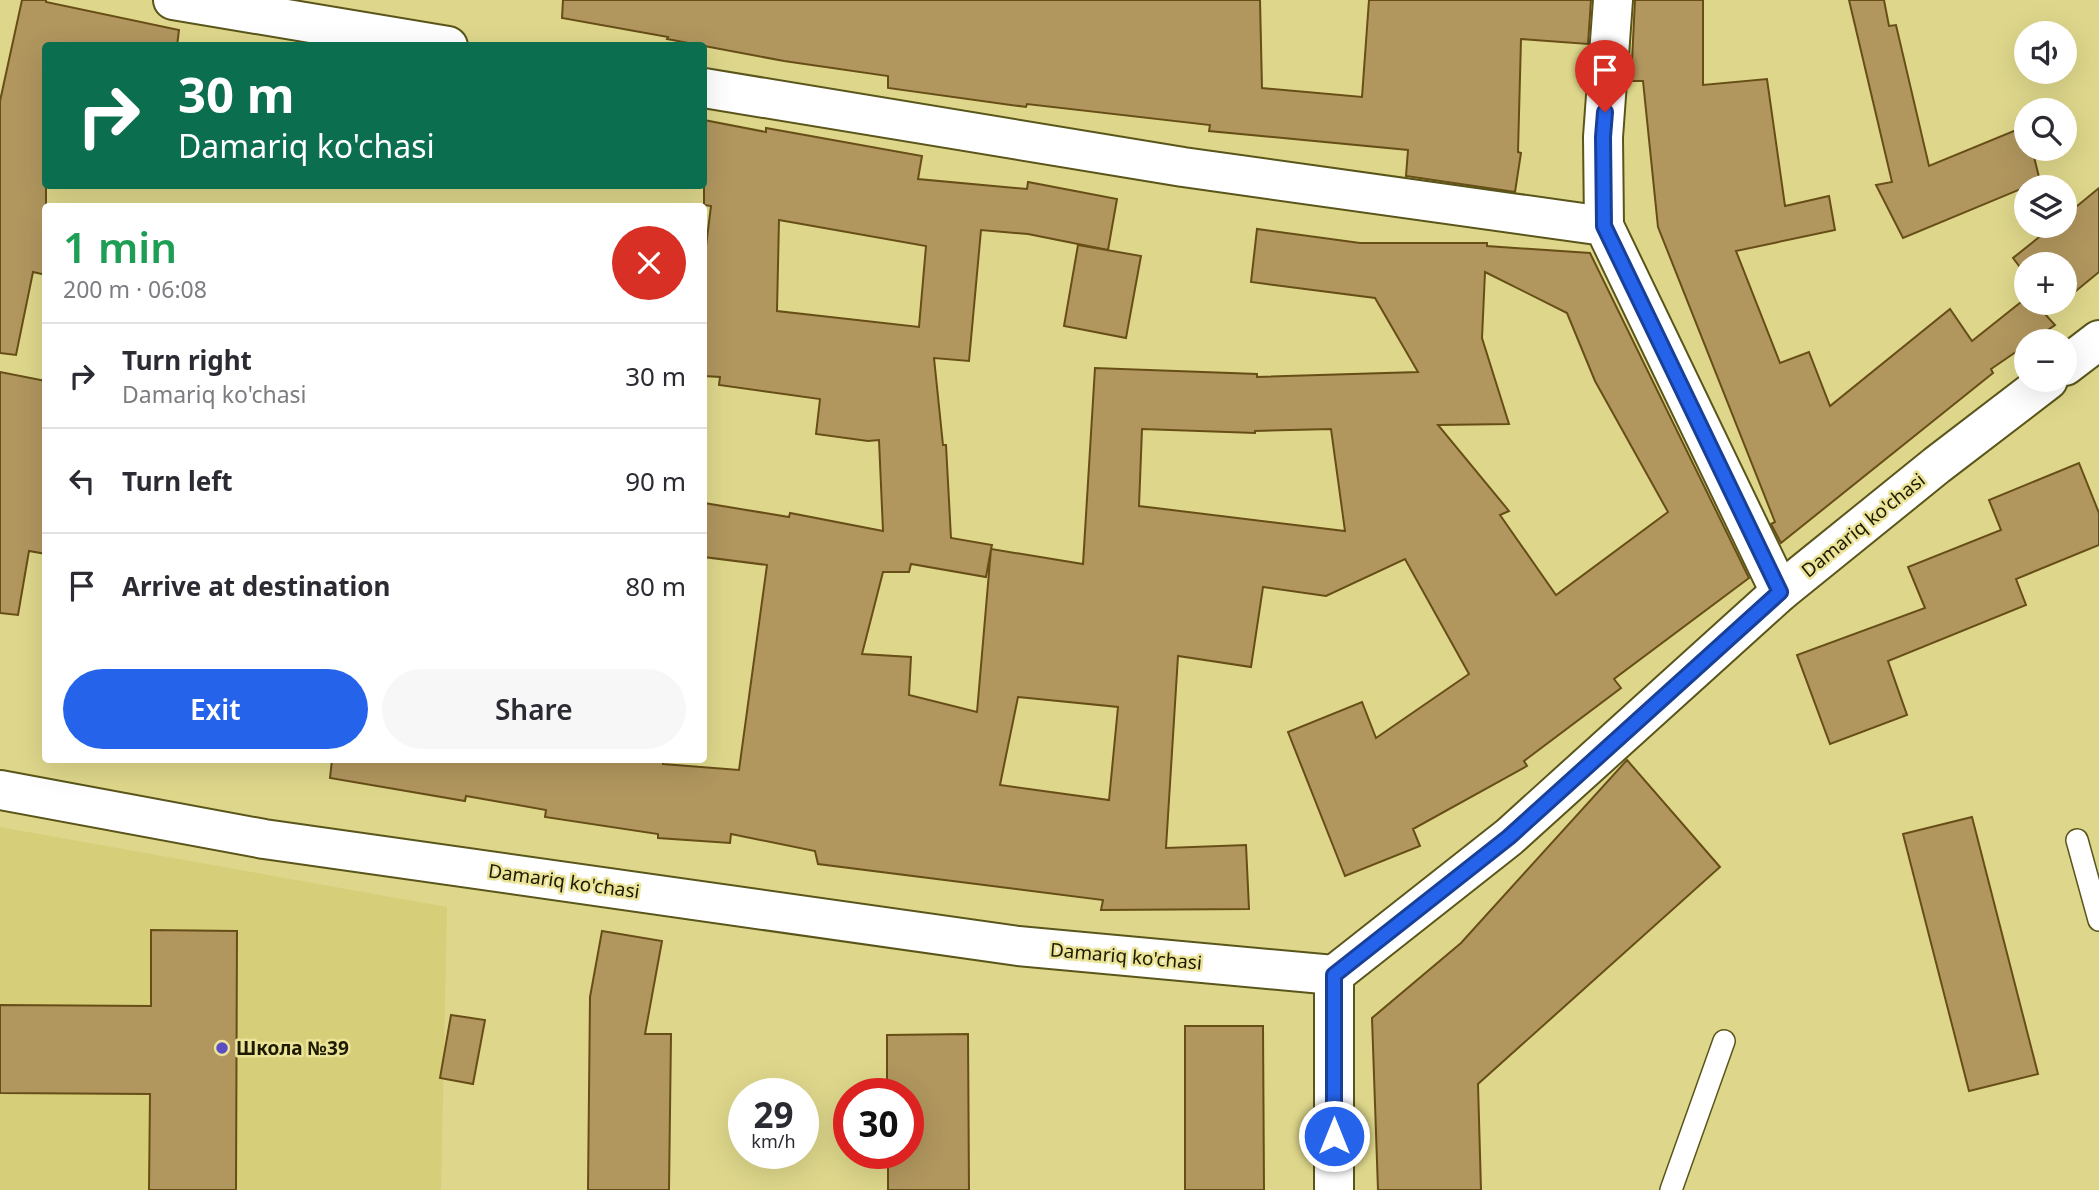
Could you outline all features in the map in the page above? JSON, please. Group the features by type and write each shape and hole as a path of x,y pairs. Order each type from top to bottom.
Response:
{"street":[{"path":"173,0 424,42"},
{"path":"1613,0 1603,137 1604,226 1780,592"},
{"path":"707,88 1183,167 1604,226"},
{"name":"Damariq ko'chasi","path":"0,790 264,839 1018,946 1334,975 1509,837 1780,592 2032,392"},
{"path":"1334,975 1334,1190"}],"lane":[{"path":"2077,840 2099,920"},
{"path":"1671,1190 1724,1041"}],"shaded area":[{"name":"Школа №39","path":"0,827 447,907 441,1190 0,1190"}],"building":[{"path":"22,0 46,0 179,30 178,42 42,42 42,189 46,189 46,203 42,203 42,274 33,272 16,355 0,353 0,101"},
{"path":"563,0 1260,0 1262,88 1362,97 1369,0 1591,0 1588,44 1521,39 1518,152 1521,153 1515,192 1406,176 1408,150 1209,131 1210,125 1027,104 1026,107 888,88 888,76 784,61 707,47 707,42 683,42 562,18"},
{"path":"1635,0 1703,0 1703,85 1767,79 1785,206 1829,196 1835,230 1736,251 1780,363 1809,352 1830,406 1950,309 1972,341 2014,308 2014,315 2046,315 2055,325 2049,329 2014,329 2014,353 1991,369 1993,373 1781,543 1771,524 1775,522 1658,227 1643,81 1631,81"},
{"path":"1849,0 1884,0 1889,26 1896,25 1929,166 2014,131 2014,161 2035,161 2038,175 2014,175 2014,192 1903,238 1876,185 1892,182"},
{"path":"707,121 766,132 766,128 922,156 918,179 1027,189 1028,182 1117,199 1108,250 1028,234 981,230 969,361 934,358 943,445 946,445 951,538 992,545 991,549 1083,564 1095,368 1257,374 1257,377 1418,372 1375,298 1251,282 1257,229 1360,243 1487,243 1487,246 1590,253 1749,578 1614,679 1621,688 1524,761 1527,766 1413,829 1420,846 1345,876 1288,732 1362,702 1376,738 1469,674 1405,559 1326,596 1263,587 1251,667 1178,656 1166,848 1246,845 1249,909 1101,910 1103,900 818,864 815,851 731,834 730,843 658,838 658,834 545,817 546,810 466,796 465,801 330,778 332,763 663,763 739,770 767,565 707,557 707,503 789,517 790,513 883,531 879,440 816,434 820,399 719,385 720,377 707,376 707,238 711,206 704,203 704,189 707,189","holes":["779,220 926,246 919,327 777,311","1485,272 1567,313 1595,381 1668,512 1556,595 1500,515 1509,511 1438,425 1509,424 1482,338","1142,429 1255,433 1331,429 1345,531 1139,506","991,549 977,712 909,695 911,657 862,654 883,572 909,572 911,564 986,577","1018,697 1118,707 1109,800 1000,785"]},
{"path":"2099,188 2099,272 2077,290 2077,252 2020,252 2038,238 2077,238 2077,206"},
{"path":"1078,245 1141,256 1126,338 1064,326"},
{"path":"0,372 42,380 42,553 29,551 18,615 0,613"},
{"path":"2079,463 2099,513 2099,545 2016,579 2026,605 1888,661 1907,715 1830,744 1797,655 1925,608 1908,567 2001,530 1989,500"},
{"path":"1627,760 1720,867 1478,1084 1481,1190 1378,1190 1372,1018 1461,943"},
{"path":"1972,817 2038,1074 1969,1091 1903,834"},
{"path":"151,930 237,931 236,1190 149,1190 150,1094 0,1093 0,1005 151,1006"},
{"path":"602,931 662,941 645,1034 671,1034 669,1190 588,1190 590,997"},
{"path":"451,1015 485,1020 473,1084 440,1078"},
{"path":"1185,1026 1263,1026 1264,1190 1185,1190"},
{"path":"968,1034 969,1190 888,1190 888,1169 924,1169 924,1078 887,1078 887,1035"}],"place":[{"name":"Школа №39","path":"222,1048"}],"route":[{"path":"1334,1136 1334,975 1509,837 1780,592 1604,226 1605,112"}]}
